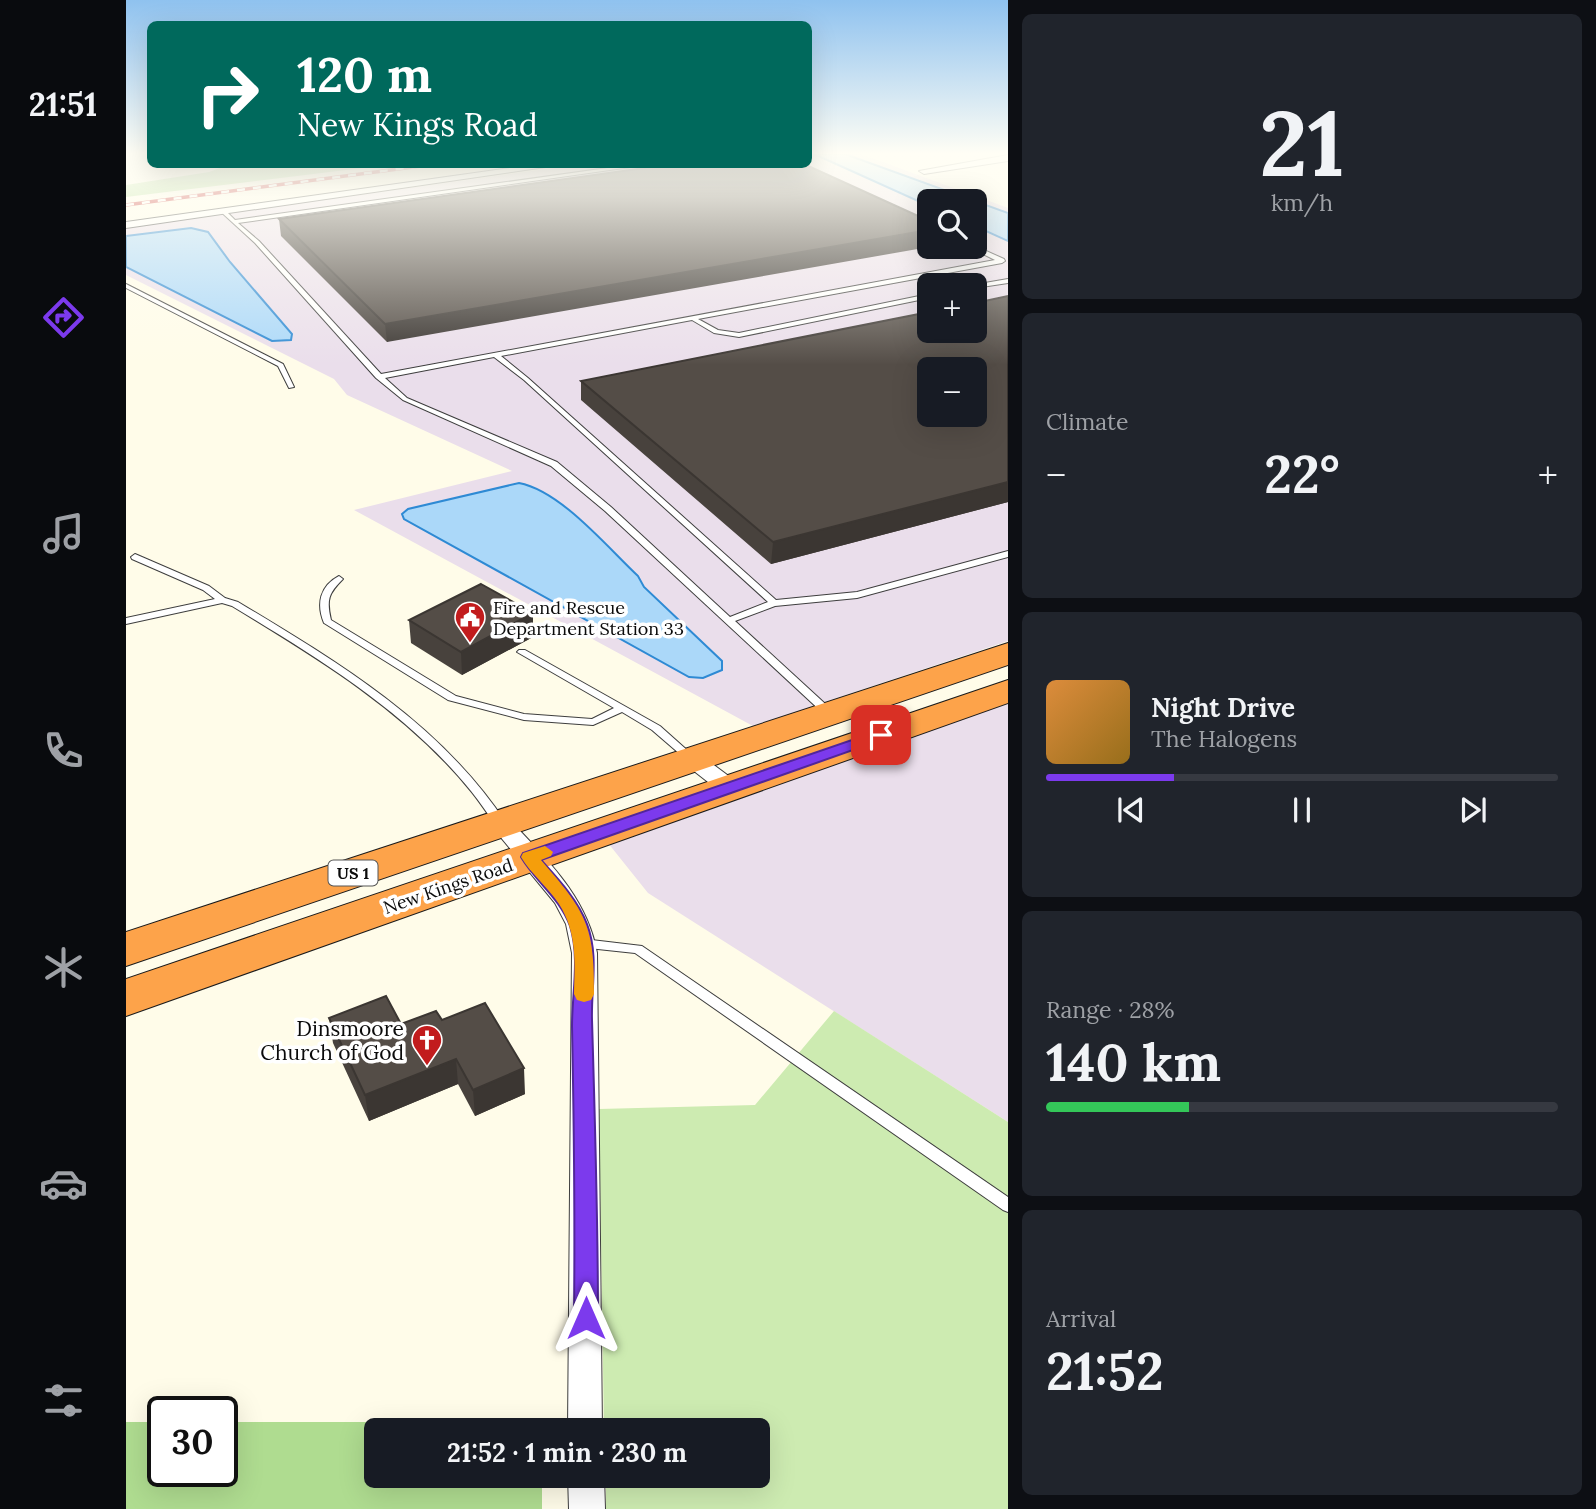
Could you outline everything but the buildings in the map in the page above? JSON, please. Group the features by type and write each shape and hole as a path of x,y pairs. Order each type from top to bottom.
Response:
{"highway":[{"name":"US 1","path":"126,949 1008,653"},
{"name":"New Kings Road","path":"126,998 1008,691"}],"street":[{"path":"692,759 730,788"},
{"path":"500,823 566,900 579,926 583,944 587,1207 585,1418"},
{"path":"586,1488 586,1509"}],"lane":[{"path":"237,224 257,242 379,377 405,399 554,464 830,713"},
{"path":"987,254 1005,262"},
{"path":"379,377 691,317 1005,262"},
{"path":"987,284 1008,281"},
{"path":"126,286 281,365 291,387"},
{"path":"691,317 716,332 739,335 917,298"},
{"path":"494,354 526,379 774,603"},
{"path":"729,620 774,603 857,595 1008,554"},
{"path":"135,557 206,588 222,600 235,604 267,623 401,716 453,762 488,802 500,823"},
{"path":"340,579 329,586 323,598 327,621 452,698 524,717 593,722 622,708"},
{"path":"126,621 222,600"},
{"path":"522,652 656,728 692,759"},
{"path":"583,944 638,949 1008,1205"}],"shaded area":[{"path":"145,224 917,224 917,259 987,259 987,224 1008,224 1008,641 753,726 354,510 512,471 347,395 334,379 126,275 126,227"},
{"path":"1008,702 1008,1122 648,893 608,843"}],"green space":[{"path":"834,1011 1008,1122 1008,1509 606,1509 606,1488 770,1488 770,1418 604,1418 599,1109 755,1105"},
{"path":"126,1422 147,1422 147,1487 238,1487 238,1422 364,1422 364,1488 542,1488 542,1509 126,1509"}],"water":[{"path":"987,224 1008,224 1008,241 987,231"},
{"path":"191,228 208,232 292,334 291,340 272,341 126,267 126,236"},
{"path":"519,483 551,497 583,522 638,576 644,587 722,661 722,670 703,678 689,677 404,519 402,514 408,509"}],"slow traffic":[{"path":"545,852 529,857 566,900 579,926 585,955 584,994"}],"place":[{"name":"Fire and Rescue Department Station 33","path":"470,644"},
{"name":"Dinsmoore Church of God","path":"427,1067"}],"route":[{"path":"586,1318 587,1207 582,1009 585,955 579,926 566,900 529,857 881,735"}]}
